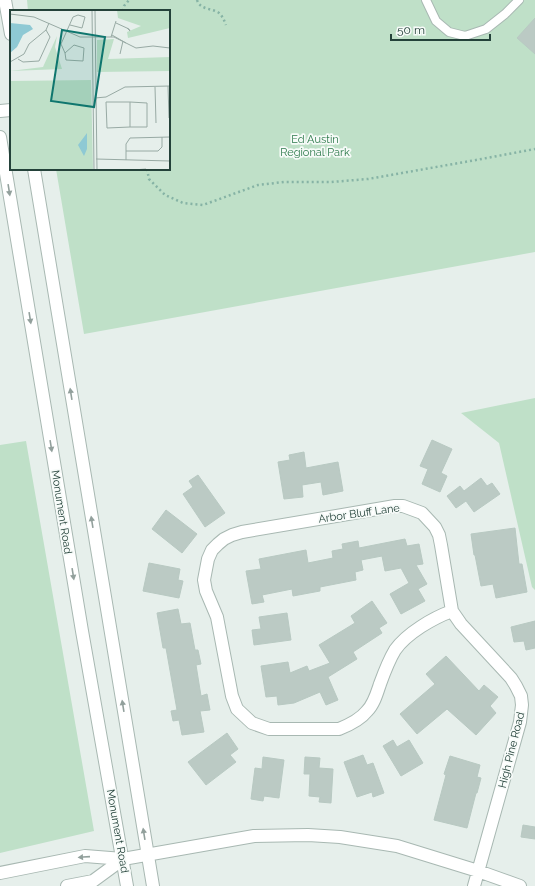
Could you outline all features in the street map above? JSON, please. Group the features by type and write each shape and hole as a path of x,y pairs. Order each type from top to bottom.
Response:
{"street":[{"path":"5,0 10,28"},
{"path":"0,111 10,110"},
{"name":"Monument Road","path":"0,137 82,631 127,886"},
{"path":"34,170 153,886"},
{"name":"Arbor Bluff Lane","path":"395,506 403,506 422,513 435,527 439,535 452,611 422,627 406,639 395,650 373,703 368,711 361,717 339,729 269,729 252,723 237,709 232,696 217,617 206,591 204,580 208,559 212,550 224,539 232,535 242,532 395,506"},
{"name":"High Pine Road","path":"452,611 471,636 511,678 521,696 522,705 520,722 474,886"},
{"path":"0,873 85,856 123,859 254,836 308,836 340,837 397,846 478,871 520,886"},
{"path":"67,886 93,881 123,859"}],"lane":[{"path":"426,0 436,21 449,32 466,36 486,29 505,14 519,0"}],"path":[{"path":"123,10 124,6 129,0"},
{"path":"197,0 198,3 204,8 218,13 224,19 226,25"},
{"path":"147,170 149,179 165,194 183,203 203,205 258,185 284,182 331,182 368,179 535,149"}],"green space":[{"name":"Ed Austin Regional Park","path":"27,0 535,0 535,252 84,334 56,170 170,170 170,10 28,10"},
{"path":"535,398 535,590 532,587 499,443 461,413"},
{"path":"26,441 94,831 0,853 0,445"}],"building":[{"path":"535,18 535,54 517,38"},
{"path":"432,440 452,449 441,473 447,476 440,492 422,484 428,469 420,466"},
{"path":"304,452 306,468 338,462 343,491 323,495 321,482 302,485 303,497 284,499 278,462 290,460 289,455"},
{"path":"198,475 225,513 205,527 183,494 193,487 189,481"},
{"path":"481,478 487,486 492,483 500,494 474,512 466,501 456,508 447,496 460,486 464,491"},
{"path":"166,510 197,534 182,553 152,529"},
{"path":"515,528 519,564 522,564 527,592 496,598 493,584 481,586 471,534"},
{"path":"405,539 407,546 419,544 423,564 416,565 427,584 418,589 425,601 401,614 390,594 409,583 401,568 385,571 382,556 361,560 363,570 355,572 356,580 320,587 320,591 293,596 292,589 262,595 264,602 252,604 246,571 261,569 259,559 306,550 308,563 333,558 332,551 343,549 342,544 358,541 359,548"},
{"path":"149,563 180,569 178,580 183,581 179,598 143,591"},
{"path":"372,601 387,623 379,628 382,633 353,652 357,659 328,677 338,700 326,705 320,692 294,703 278,705 277,696 266,697 261,666 288,662 290,673 307,666 309,671 330,663 319,645 355,623 351,616"},
{"path":"178,609 181,624 190,623 195,650 198,650 201,664 196,665 201,696 207,694 210,710 200,711 204,732 182,735 179,720 173,721 171,711 177,710 166,648 163,648 157,613"},
{"path":"287,613 291,640 254,645 252,630 261,629 259,617"},
{"path":"535,621 535,648 526,650 524,641 514,642 511,627"},
{"path":"446,656 479,691 484,685 498,697 490,706 496,713 476,735 447,709 417,734 400,714 435,684 426,674"},
{"path":"227,733 238,749 230,755 236,762 206,785 188,762"},
{"path":"393,740 397,747 409,740 423,763 401,776 383,746"},
{"path":"363,755 367,765 373,763 384,793 373,797 372,792 357,797 344,762"},
{"path":"450,756 480,765 477,777 481,778 467,828 434,820 446,775 444,774"},
{"path":"263,757 284,760 279,798 264,796 263,801 251,799 255,768 262,769"},
{"path":"305,757 320,758 319,768 333,769 331,803 319,802 320,797 309,796 310,774 304,774"},
{"path":"523,825 535,827 535,839 521,837"}]}
